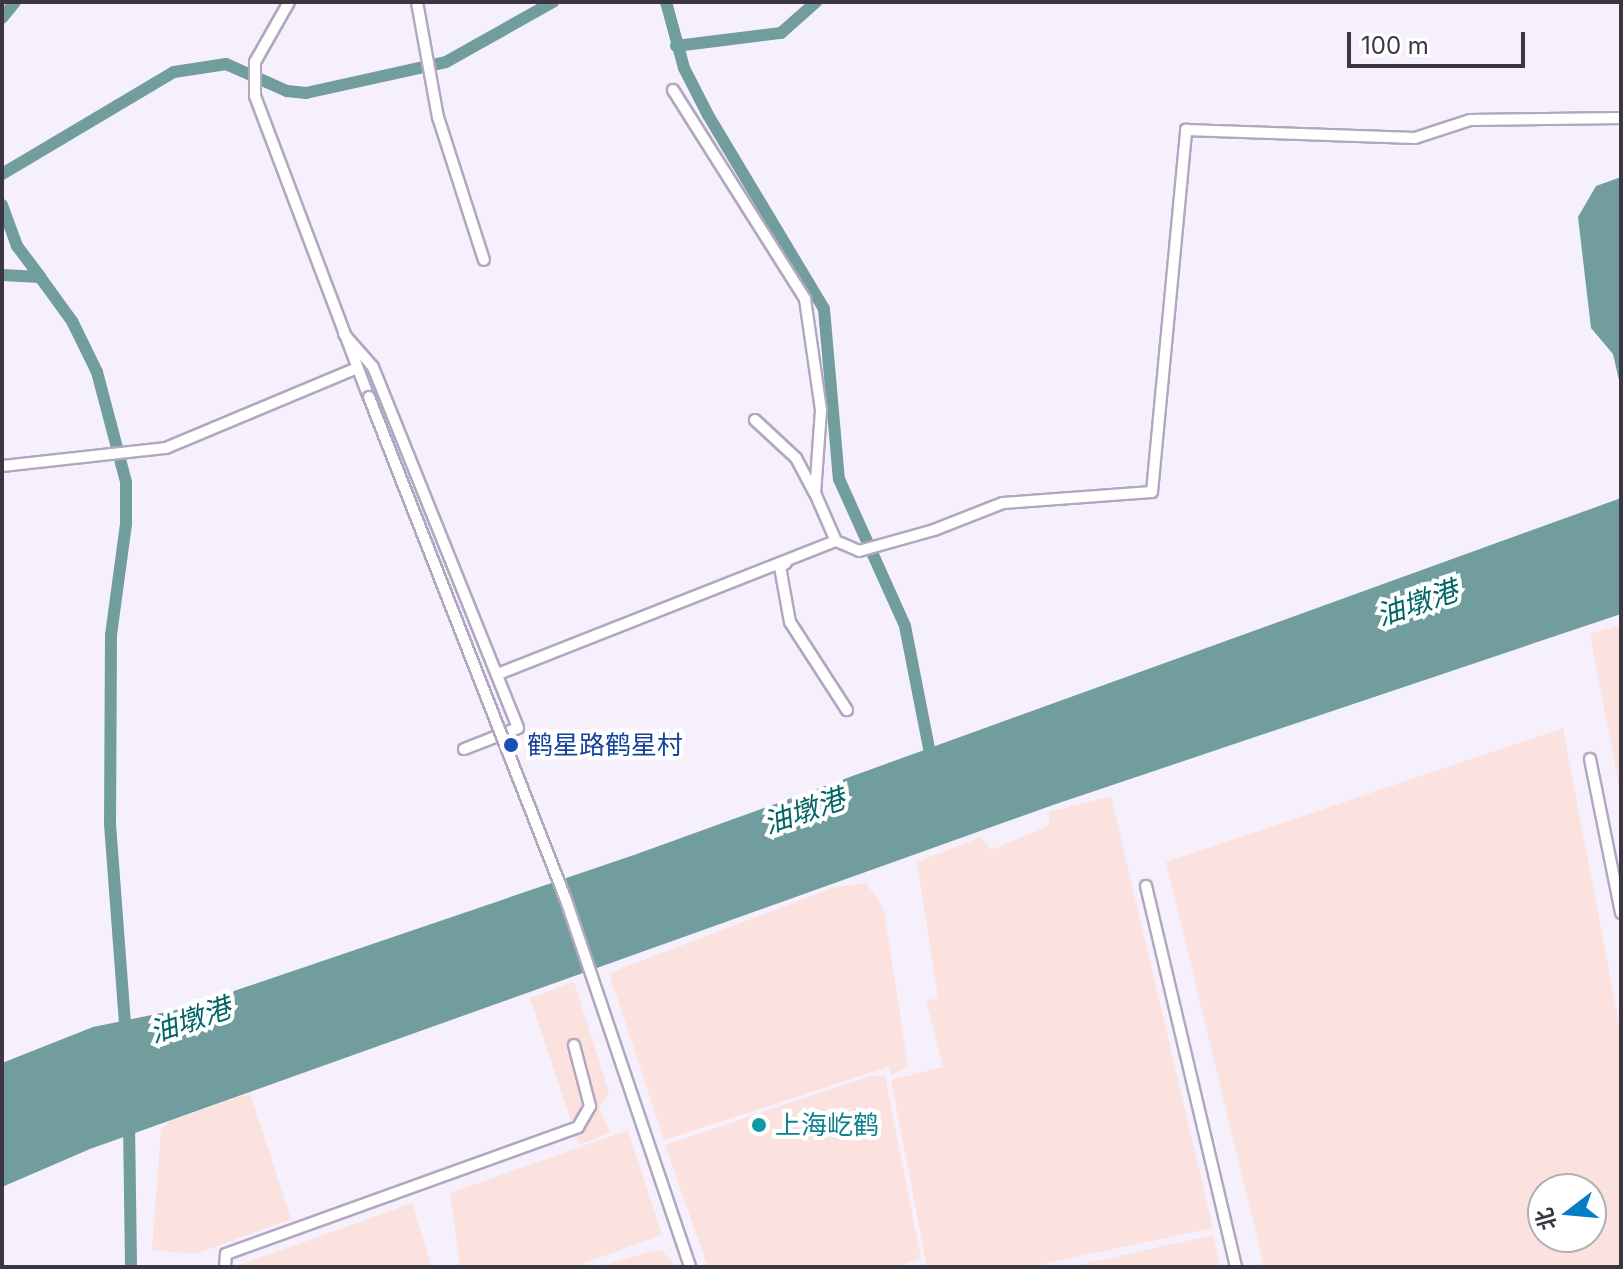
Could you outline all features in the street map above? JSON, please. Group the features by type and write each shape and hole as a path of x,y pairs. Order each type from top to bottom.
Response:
{"street":[{"path":"289,2 255,62 253,86 357,368 566,900 690,1267"},
{"path":"417,2 428,78 484,260"},
{"path":"673,90 805,299 821,410 815,493"},
{"path":"755,420 796,458 836,541 859,551 1003,503 1152,492 1186,130 1415,138 1470,120 1621,118"},
{"path":"344,334 373,367 518,728 464,749"},
{"path":"2,466 148,452 213,431 357,368"},
{"path":"498,674 836,541"},
{"path":"786,563 780,567 790,622 847,710"},
{"path":"1590,759 1621,913"},
{"path":"1146,886 1236,1267"},
{"path":"225,1267 226,1254 578,1127 590,1106 574,1045"}],"shaded area":[{"path":"1621,625 1621,797 1590,634"},
{"path":"1563,728 1621,1034 1621,1267 1264,1267 1166,862"},
{"path":"1111,796 1213,1228 1028,1267 927,1267 891,1080 943,1067 926,1001 938,998 917,862 981,837 991,850 1049,826 1049,812"},
{"path":"866,883 884,909 908,1067 891,1075 888,1067 664,1140 609,973 835,887"},
{"path":"574,982 609,1092 599,1108 610,1133 579,1145 530,998"},
{"path":"870,1076 885,1076 921,1259 894,1267 708,1267 665,1145"},
{"path":"250,1093 291,1219 196,1254 152,1250 161,1129 170,1121"},
{"path":"628,1130 662,1235 584,1263 585,1267 460,1267 450,1193"},
{"path":"412,1203 432,1267 234,1267"},
{"path":"1213,1235 1220,1267 1070,1267"},
{"path":"662,1251 677,1267 598,1267"}],"water":[{"path":"1621,177 1621,389 1613,354 1591,328 1578,217 1596,186"},
{"name":"油墩港","path":"1621,498 1621,614 1053,805 90,1149 2,1187 2,1063 93,1027 181,1009 634,855"}],"waterway":[{"path":"2,18 15,2"},
{"path":"2,174 174,72 226,64 287,91 306,93 446,62 553,2"},
{"path":"666,2 684,68 708,115 824,309 839,479 905,626 932,763"},
{"path":"676,46 781,33 816,2"},
{"path":"2,205 17,246 40,277"},
{"path":"2,275 40,277 72,321 97,372 126,482 126,524 111,635 110,824 126,1036"},
{"path":"129,1122 131,1267"}],"place":[{"name":"鹤星路鹤星村","path":"511,745"},
{"name":"上海屹鹤","path":"759,1125"}]}
